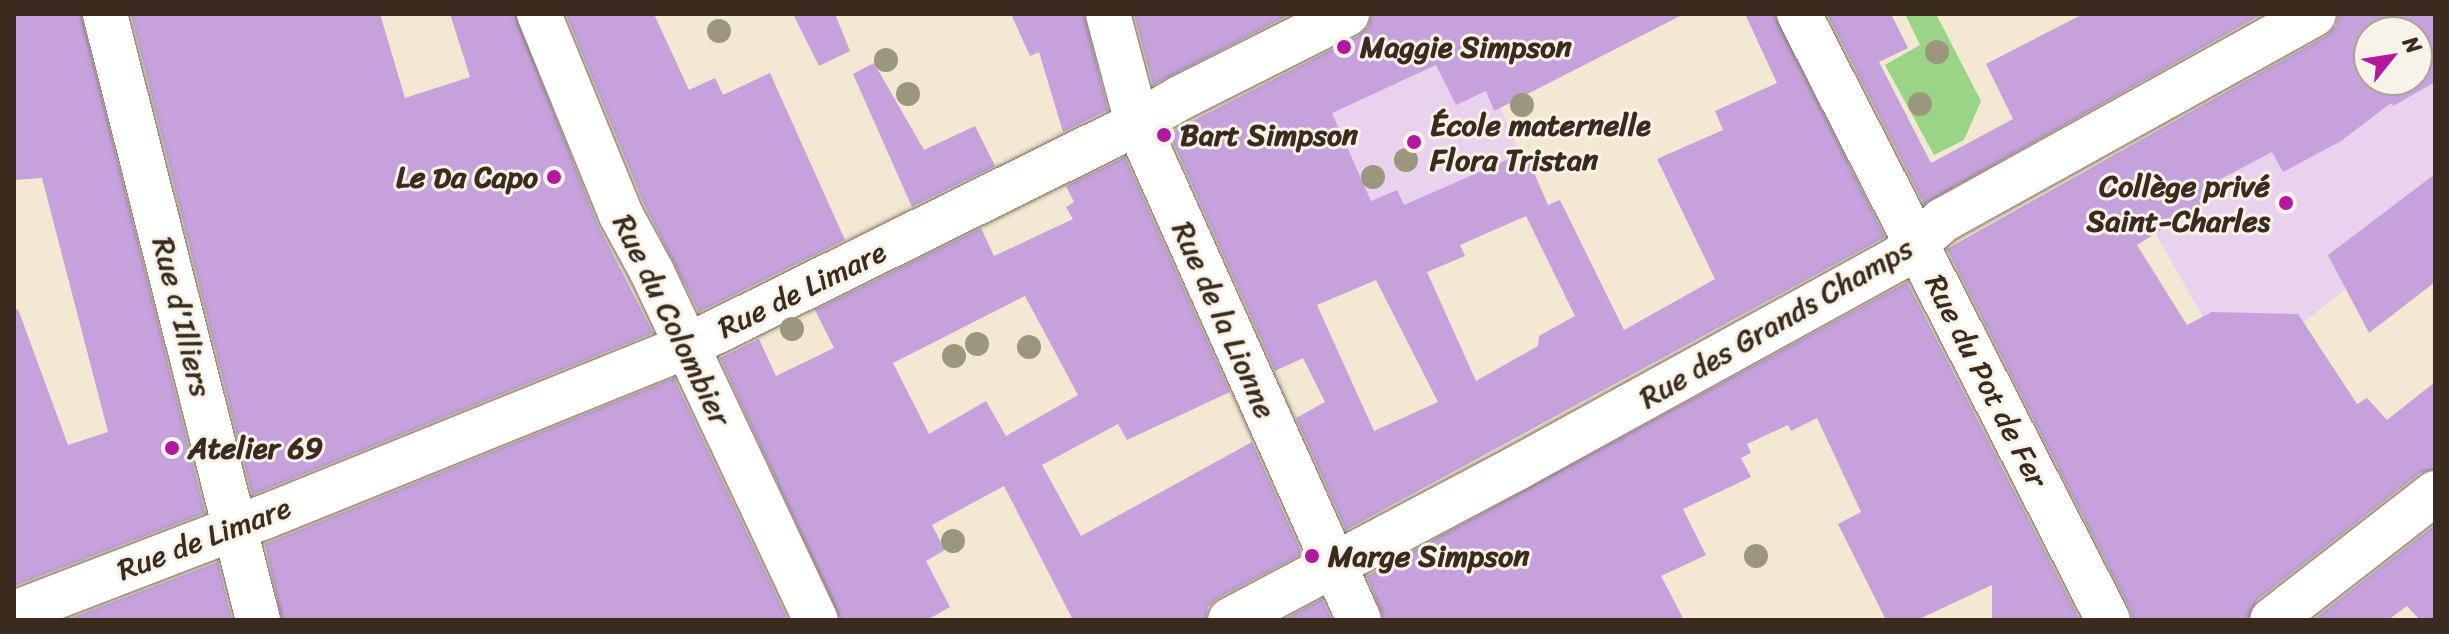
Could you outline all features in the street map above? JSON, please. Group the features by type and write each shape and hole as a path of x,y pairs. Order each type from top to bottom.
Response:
{"street":[{"name":"Rue d'Illiers","path":"105,14 258,620"},
{"name":"Rue du Colombier","path":"539,14 621,215 652,272 816,620"},
{"name":"Rue de la Lionne","path":"1108,14 1137,123 1359,620"},
{"name":"Rue de Limare","path":"14,613 236,528 685,347 1137,123 1347,14"},
{"name":"Rue du Pot de Fer","path":"1799,14 2108,620"},
{"name":"Rue des Grands Champs","path":"1230,620 1543,454 1915,246 1943,220 2314,14"},
{"path":"2272,620 2435,493"}],"shaded area":[{"name":"École maternelle Flora Tristan","path":"1461,14 1542,205 1368,278 1287,88"},
{"name":"Collège privé Saint-Charles","path":"2435,14 2435,254 2407,240 2299,326 2204,319 2117,166 2353,32 2353,96 2433,96 2433,16 2380,16"}],"green space":[{"path":"1905,14 1936,14 1981,101 1964,140 1934,155 1885,65 1920,45"}],"building":[{"path":"14,14 81,14 205,513 14,586 14,310 18,309 68,445 108,432 42,178 14,180"},
{"path":"131,14 380,14 405,98 470,77 450,14 515,14 598,225 653,333 252,495"},
{"path":"566,14 654,14 689,90 715,78 723,95 770,73 845,240 699,312 644,204"},
{"path":"793,14 835,14 850,51 819,66"},
{"path":"1011,14 1084,14 1108,110 1063,132 1039,52 1030,56"},
{"path":"1134,14 1291,14 1153,85"},
{"path":"1372,14 1684,14 1494,111 1486,91 1456,105 1436,65 1332,113 1371,201 1397,190 1404,205 1525,152 1548,205 1560,200 1624,330 1715,279 1657,159 1723,130 1715,111 1777,83 1745,14 1774,14 1885,237 1346,530 1296,418 1325,402 1303,358 1275,371 1169,133 1358,36 1368,27","holes":["1526,216 1575,316 1539,336 1538,346 1476,381 1427,272 1465,256 1460,245","1376,280 1438,402 1374,431 1317,305"]},
{"path":"1827,14 1891,14 1908,48 1879,62 1931,163 2013,119 1986,64 2083,14 2262,14 1924,204"},
{"path":"2339,14 2435,14 2435,82 2433,16 2353,16 2353,96 2410,96 2393,106 2391,103 2341,141 2283,172 2272,152 2213,183 2220,194 2137,245 2187,325 2212,312 2298,314 2357,404 2367,398 2387,420 2435,382 2435,469 2420,473 2257,600 2248,620 2133,620 1947,249 2326,36 2336,26"},
{"path":"874,63 924,150 975,126 995,166 912,207 853,74"},
{"path":"1125,157 1230,392 1127,440 1118,424 1042,465 1081,536 1252,442 1302,554 1218,598 1208,607 1205,620 1073,620 1004,486 932,525 945,550 926,561 950,607 927,620 841,620 720,358 759,339 776,376 834,348 815,310 981,228 994,256 1073,219 1066,207 1074,202 1066,186","holes":["1025,296 1078,395 1006,436 986,401 929,434 893,363"]},
{"path":"2435,174 2435,282 2369,333 2328,255"},
{"path":"1907,282 2080,620 1992,620 1992,585 1917,620 1886,620 1838,524 1861,512 1817,418 1791,431 1788,425 1747,444 1751,453 1741,458 1751,477 1683,509 1706,555 1661,576 1684,620 1384,620 1367,576"},
{"path":"674,378 788,620 282,620 265,544"},
{"path":"2435,525 2435,620 2420,620 2407,606 2388,620 2313,620"},
{"path":"218,562 232,620 66,620"},
{"path":"1322,599 1332,620 1283,620"}],"place":[{"name":"Maggie Simpson","path":"1344,47"},
{"name":"Bart Simpson","path":"1164,135"},
{"name":"École maternelle Flora Tristan","path":"1414,142"},
{"name":"Le Da Capo","path":"554,177"},
{"name":"Collège privé Saint-Charles","path":"2286,203"},
{"name":"Atelier 69","path":"172,448"},
{"name":"Marge Simpson","path":"1312,556"}]}
